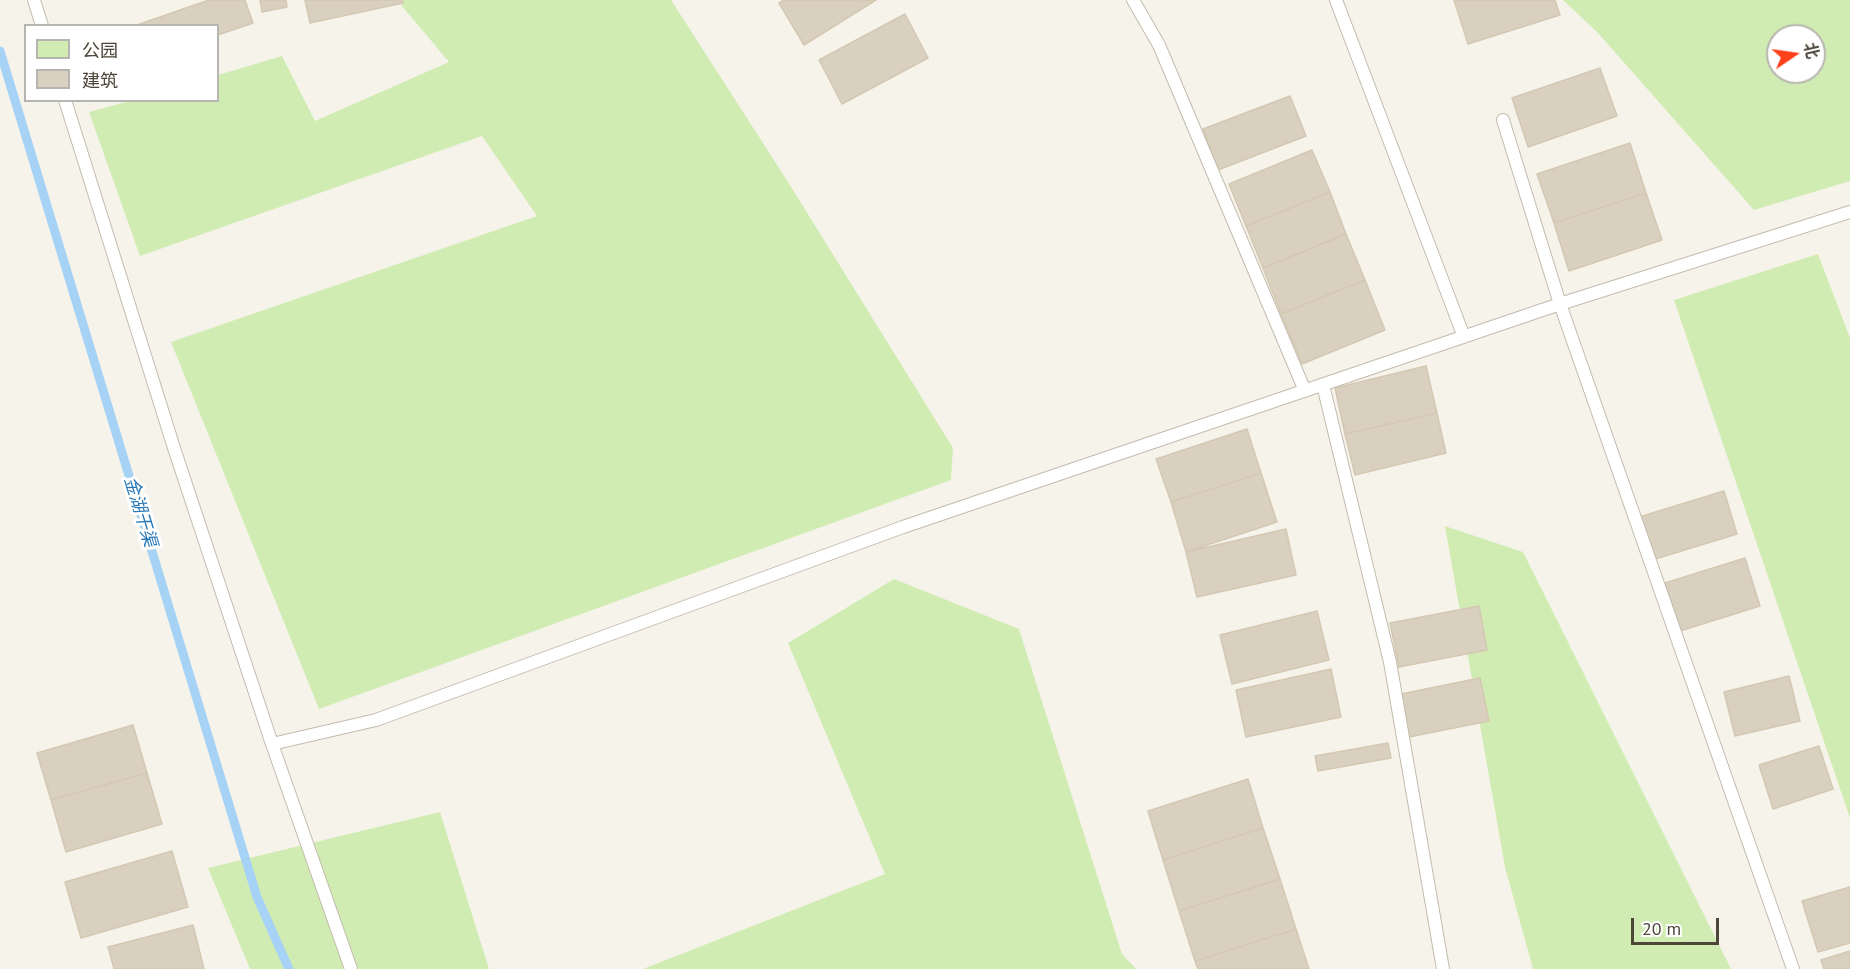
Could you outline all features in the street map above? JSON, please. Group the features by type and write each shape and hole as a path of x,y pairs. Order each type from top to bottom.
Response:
{"lane":[{"path":"34,0 41,24"},
{"path":"1133,0 1159,45 1305,391"},
{"path":"1336,0 1464,337"},
{"path":"66,102 174,448 272,744 351,969"},
{"path":"1503,120 1560,304 1793,969"},
{"path":"272,744 376,720 903,528 1560,304 1850,212"},
{"path":"1323,385 1390,662 1443,969"}],"green space":[{"path":"397,0 671,0 788,182 953,448 951,480 319,709 171,342 537,216 482,136 140,256 89,112 126,102 219,102 219,75 282,56 315,121 449,62"},
{"path":"1563,0 1850,0 1850,181 1754,210 1598,33"},
{"path":"1818,254 1850,338 1850,818 1674,300"},
{"path":"1445,526 1523,552 1731,969 1533,969 1505,867"},
{"path":"894,579 1019,629 1122,954 1136,969 643,969 885,874 788,643"},
{"path":"440,812 489,969 250,969 208,868"}],"building":[{"path":"209,0 245,0 253,23 219,35 219,24 140,24"},
{"path":"260,0 286,0 287,7 262,12"},
{"path":"305,0 402,0 403,3 310,23"},
{"path":"784,0 876,0 804,45 779,3"},
{"path":"1454,0 1555,0 1560,15 1468,44"},
{"path":"905,14 928,58 842,104 819,60"},
{"path":"1600,68 1617,116 1528,147 1512,98"},
{"path":"1290,96 1306,136 1218,170 1203,129"},
{"path":"1630,143 1646,193 1554,223 1537,174"},
{"path":"1312,150 1330,192 1246,226 1229,184"},
{"path":"1330,192 1346,234 1263,268 1246,226"},
{"path":"1646,193 1662,240 1569,271 1554,223"},
{"path":"1346,234 1365,280 1281,314 1263,268"},
{"path":"1365,280 1385,330 1302,364 1281,314"},
{"path":"1426,366 1437,413 1345,434 1335,388"},
{"path":"1437,413 1446,453 1355,475 1345,434"},
{"path":"1247,429 1261,473 1171,502 1156,459"},
{"path":"1261,473 1277,522 1186,552 1171,502"},
{"path":"1724,491 1737,534 1652,560 1639,517"},
{"path":"1286,529 1296,575 1197,597 1186,552"},
{"path":"1745,558 1760,606 1680,631 1665,583"},
{"path":"1479,606 1487,650 1399,667 1390,623"},
{"path":"1317,611 1329,660 1232,684 1220,635"},
{"path":"1331,669 1341,717 1246,737 1236,690"},
{"path":"1789,676 1800,721 1735,736 1724,692"},
{"path":"1480,678 1489,721 1409,737 1401,694"},
{"path":"133,725 147,773 51,800 37,753"},
{"path":"1388,743 1391,758 1318,771 1315,756"},
{"path":"1819,746 1833,789 1773,809 1759,765"},
{"path":"147,773 162,824 66,852 51,800"},
{"path":"1248,779 1263,828 1163,860 1148,811"},
{"path":"1263,828 1280,879 1179,911 1163,860"},
{"path":"172,851 188,907 81,938 65,882"},
{"path":"1280,879 1296,929 1195,961 1179,911"},
{"path":"1850,887 1850,943 1818,952 1802,901"},
{"path":"193,925 204,969 114,969 108,947"},
{"path":"1296,929 1309,969 1198,969 1195,961"},
{"path":"1850,951 1850,969 1824,969 1821,960"}],"waterway":[{"name":"金湖干渠","path":"0,51 257,897 289,969"}]}
